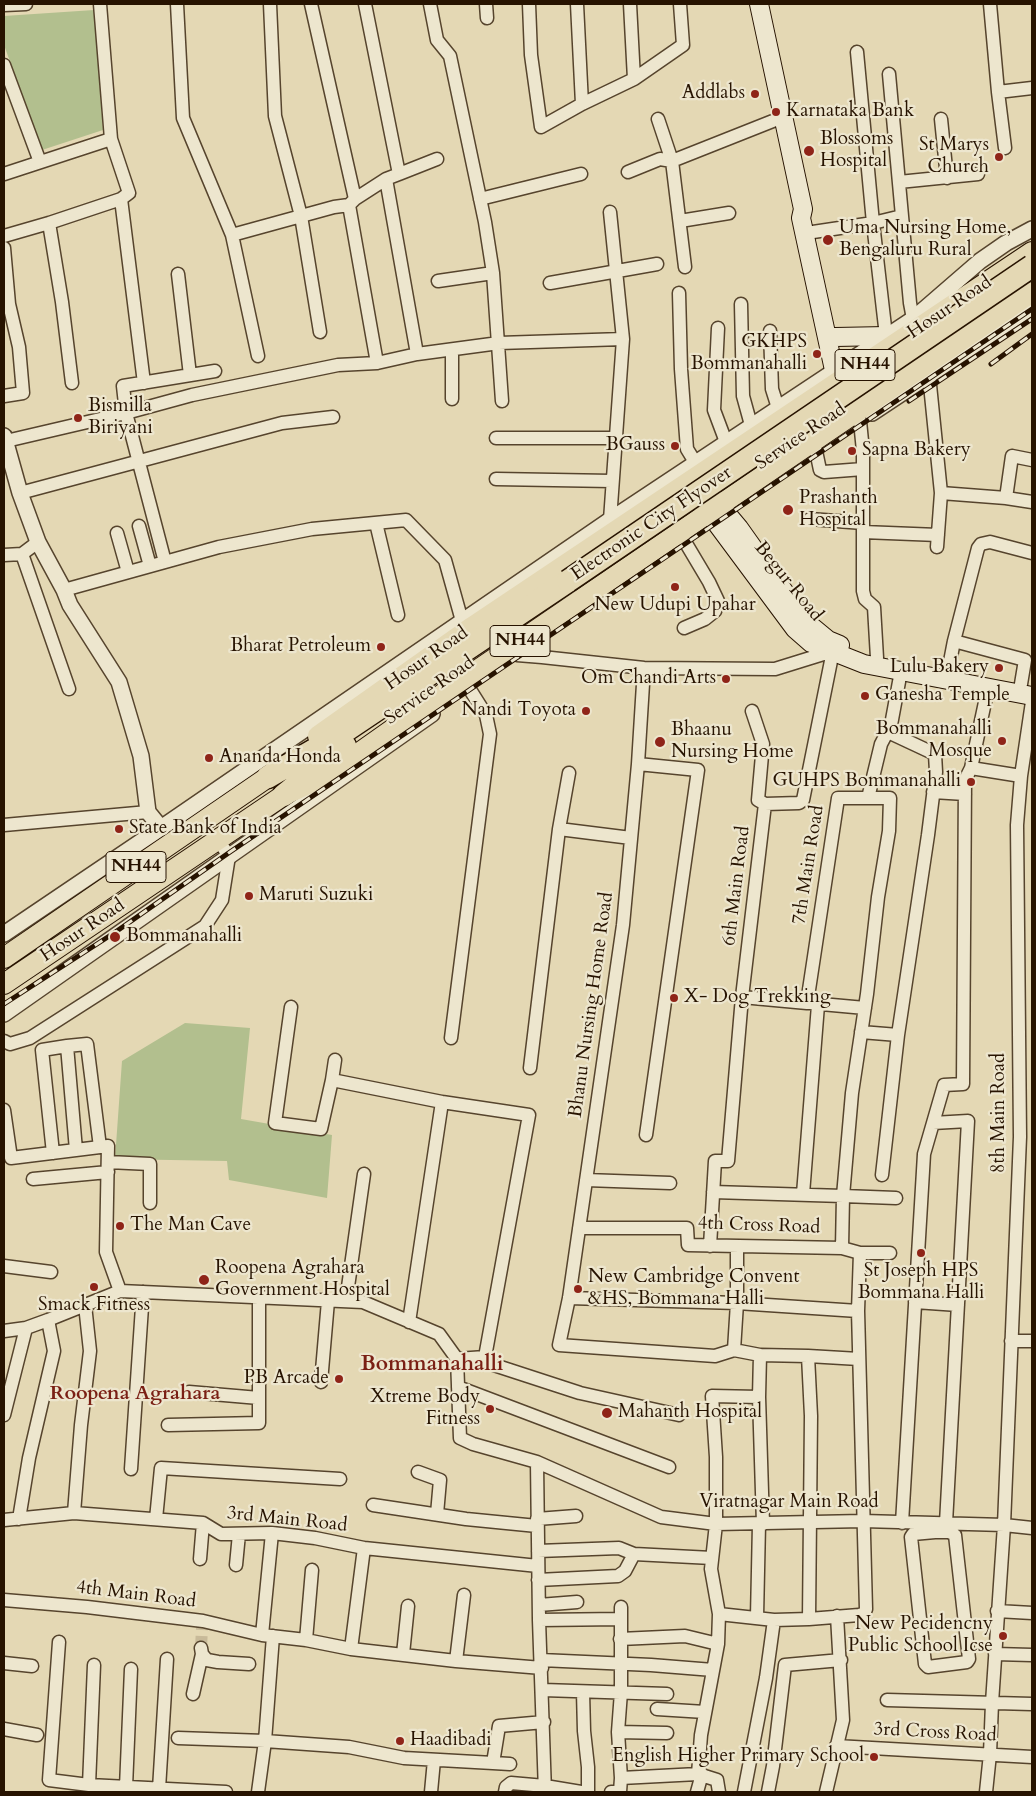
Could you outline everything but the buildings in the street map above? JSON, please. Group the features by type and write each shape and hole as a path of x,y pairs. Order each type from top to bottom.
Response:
{"highway":[{"name":"Hosur Road","path":"4,958 268,777 284,760 693,475 1032,252"},
{"name":"Electronic City Flyover","path":"284,795 337,751 1032,266"},
{"name":"Electronic City Flyover","path":"268,777 333,739 571,586 1032,280"},
{"name":"Hosur Road","path":"4,984 224,848 284,795 328,775 444,693 717,512 1032,292"}],"main road":[{"path":"759,4 803,210 801,218 826,340 838,368"},
{"path":"803,210 810,215 835,337 838,368"},
{"path":"835,337 888,335"},
{"path":"693,475 717,512"},
{"name":"Begur Road","path":"717,512 729,542 795,629 812,643 864,664 988,688 1028,689"},
{"name":"Begur Road","path":"717,512 739,528 805,620 828,640 859,653 877,658 1028,689"}],"street":[{"path":"4,6 26,4"},
{"path":"4,236 121,199 129,193 111,139 100,4"},
{"path":"177,4 183,118 232,235 258,356"},
{"path":"270,4 275,116 301,216 320,332"},
{"path":"311,4 352,202 377,363"},
{"path":"365,4 399,174"},
{"path":"430,4 437,40 450,56 480,199 493,273 502,401"},
{"path":"486,4 488,18"},
{"path":"529,4 532,55 540,127 634,78 683,45 680,4"},
{"path":"576,4 582,104"},
{"path":"630,4 634,78"},
{"path":"990,4 1005,148"},
{"path":"857,52 873,222 885,327 888,335"},
{"path":"4,65 40,162"},
{"path":"889,74 913,319"},
{"path":"998,92 1032,88"},
{"path":"628,172 660,159 672,161 783,118"},
{"path":"658,119 672,161 685,266"},
{"path":"941,119 947,178"},
{"path":"4,174 111,139"},
{"path":"232,235 352,202 386,178 437,159"},
{"path":"480,199 581,174"},
{"path":"899,182 978,174"},
{"path":"386,178 417,354"},
{"path":"121,199 144,383"},
{"path":"610,212 623,339 610,520"},
{"path":"680,221 729,214"},
{"path":"813,232 902,216"},
{"path":"49,223 62,302 72,383"},
{"path":"4,934 610,520 693,475 726,442 913,319 980,261 1006,243 1032,229"},
{"path":"4,248 9,304 23,372 23,393 4,396"},
{"path":"550,283 657,264"},
{"path":"438,281 493,273"},
{"path":"178,274 190,375"},
{"path":"679,293 681,369 687,449 693,475"},
{"path":"741,304 743,396 751,425"},
{"name":"Service Road","path":"4,1014 224,848 469,688 684,540 717,512 816,451 1032,307"},
{"path":"718,328 714,410 726,442"},
{"path":"770,331 772,389 778,408"},
{"path":"161,828 148,812 141,756 119,682 70,605 38,542 20,492 5,439 126,413 192,395 338,366 377,363 417,354 499,343 623,339"},
{"path":"452,350 452,399"},
{"path":"164,562 126,413 123,386 215,371"},
{"path":"810,520 938,541 941,493 928,375"},
{"path":"20,492 282,423 333,417"},
{"path":"860,421 863,468 864,591 865,599 874,607 877,658"},
{"path":"496,438 615,438"},
{"path":"816,451 820,470 824,472 863,468"},
{"path":"1006,498 1012,456 1032,460"},
{"path":"496,479 612,481"},
{"path":"941,493 1032,502"},
{"path":"64,590 219,546 312,529 406,520 445,560 462,621"},
{"path":"376,523 398,615"},
{"path":"139,526 150,566"},
{"path":"117,533 128,572"},
{"path":"684,540 710,582 718,601 715,611 705,619 684,628"},
{"path":"4,555 22,554 38,542"},
{"path":"948,672 978,548 981,544 990,542 1032,553"},
{"path":"22,554 69,689"},
{"path":"954,641 1029,660 1028,689"},
{"path":"517,655 542,656 644,668 774,669 833,652"},
{"name":"6th Main Road","path":"713,1192 715,1161 728,1161 742,997 765,804 799,803 803,800 833,652"},
{"name":"Bhanu Nursing Home Road","path":"644,668 638,764 623,926 570,1298 560,1345 715,1356 734,1350"},
{"path":"842,1248 852,1093 888,831 890,798 868,798 881,744 891,725 901,671"},
{"path":"450,1038 490,734 486,715 469,688"},
{"path":"902,1523 924,1154 944,1085 963,1084 965,780 971,768 988,688"},
{"name":"8th Main Road","path":"986,1792 1004,1525 1020,1137 1017,825 1021,776 1032,702"},
{"path":"752,711 764,744 758,800 765,804"},
{"path":"882,1175 898,1035 936,772 935,754 888,732"},
{"path":"638,764 698,770 646,1136"},
{"path":"971,768 1021,776"},
{"path":"530,1068 559,829 570,774"},
{"path":"933,792 965,794"},
{"name":"7th Main Road","path":"813,1004 838,798 868,798"},
{"path":"4,825 148,812"},
{"path":"559,829 631,838"},
{"path":"4,1041 10,1044 30,1038 205,926 222,900 224,848"},
{"path":"742,997 865,1008"},
{"path":"803,1194 813,1004"},
{"path":"292,1007 275,1123 321,1129 335,1060"},
{"path":"861,1032 898,1035"},
{"path":"53,1153 42,1050 67,1046 87,1044 100,1147"},
{"path":"67,1046 76,1150"},
{"path":"332,1080 442,1102 529,1115 485,1357"},
{"path":"410,1322 442,1102"},
{"path":"4,1110 7,1158 108,1146 106,1252 120,1291"},
{"path":"933,1123 968,1122 958,1305 938,1526"},
{"path":"33,1179 108,1167 150,1164 150,1203"},
{"path":"346,1302 364,1174"},
{"path":"586,1180 670,1183"},
{"path":"710,1246 713,1192 896,1198"},
{"name":"4th Cross Road","path":"579,1228 687,1228 688,1244 842,1248 860,1253 890,1253"},
{"path":"737,1246 737,1303 734,1350 760,1355 858,1360"},
{"path":"719,1614 774,1620 809,1619 864,1614 866,1609 858,1360 860,1253"},
{"path":"4,1266 51,1272"},
{"path":"4,1331 26,1328 120,1291 363,1302 439,1334 457,1359 485,1357"},
{"path":"131,1468 143,1292"},
{"path":"168,1425 259,1423 259,1297"},
{"path":"570,1298 737,1303 858,1311"},
{"path":"321,1382 328,1301"},
{"path":"915,1302 958,1305"},
{"path":"74,1514 81,1424 90,1351 85,1305"},
{"path":"20,1519 29,1458 54,1351 48,1320"},
{"path":"4,1415 26,1328"},
{"path":"1011,1341 1032,1341"},
{"path":"757,1617 761,1524 760,1355"},
{"path":"808,1356 811,1416 809,1619"},
{"path":"485,1357 491,1364 580,1393 679,1415"},
{"name":"Viratnagar Main Road","path":"457,1359 460,1438 473,1444 537,1462 661,1517 716,1524 863,1521 938,1526 1004,1525 1032,1528"},
{"path":"458,1387 670,1467"},
{"path":"189,1392 259,1398"},
{"path":"697,1792 705,1712 718,1644 719,1614 711,1569 716,1524 716,1457 712,1396 759,1397"},
{"path":"537,1462 538,1580 545,1789"},
{"path":"156,1519 161,1468 340,1479"},
{"path":"418,1472 440,1480 437,1514"},
{"path":"374,1505 437,1514 537,1523 576,1516"},
{"name":"3rd Main Road","path":"4,1520 74,1514 203,1523 221,1534 272,1534 315,1538 364,1548 538,1566"},
{"path":"200,1559 203,1523"},
{"path":"938,1526 955,1535 968,1660 967,1662 928,1667 925,1664 911,1536 938,1526"},
{"path":"236,1564 238,1534"},
{"path":"258,1792 265,1741 272,1534"},
{"path":"351,1649 364,1548"},
{"path":"538,1551 619,1548 634,1554 712,1558"},
{"path":"538,1580 618,1576 625,1571 634,1554"},
{"path":"306,1640 312,1570"},
{"path":"456,1662 464,1595"},
{"name":"4th Main Road","path":"4,1600 87,1607 268,1636 306,1640 351,1649 456,1662 621,1663 713,1670"},
{"path":"539,1605 577,1602"},
{"path":"403,1654 408,1606"},
{"path":"998,1611 1032,1613"},
{"path":"539,1620 621,1613 621,1692 618,1732 621,1778 620,1792 611,1792"},
{"path":"826,1792 843,1720 837,1616"},
{"path":"744,1792 766,1678 774,1620"},
{"path":"620,1639 685,1636 718,1644"},
{"path":"59,1642 49,1780 89,1785 226,1792"},
{"path":"193,1694 201,1651 208,1660 249,1664"},
{"path":"995,1654 1032,1655"},
{"path":"159,1789 167,1659"},
{"path":"768,1792 774,1766 785,1665 840,1660"},
{"path":"4,1663 32,1666"},
{"path":"89,1785 94,1665"},
{"path":"126,1787 130,1669"},
{"path":"543,1690 667,1694"},
{"path":"583,1692 588,1792"},
{"path":"887,1700 1032,1704"},
{"path":"657,1709 705,1712"},
{"path":"493,1763 499,1726 544,1722"},
{"path":"4,1729 37,1734"},
{"path":"618,1732 667,1733"},
{"path":"178,1738 265,1741 349,1748 404,1758 510,1764"},
{"name":"3rd Cross Road","path":"836,1746 1032,1757"},
{"path":"431,1792 434,1760"},
{"path":"621,1778 700,1774 717,1780 720,1792"},
{"path":"505,1792 506,1787 511,1783 545,1789 582,1792"}],"green space":[{"path":"94,10 103,130 42,150 4,45 4,16"},
{"path":"185,1023 250,1028 241,1119 332,1135 327,1198 229,1180 227,1161 115,1159 122,1061"}],"tunnel":[{"path":"201,1648 202,1628"}],"railway":[{"path":"4,1004 114,933 230,852 1032,309"},
{"path":"909,401 1032,319"},
{"path":"991,364 1032,334"}],"place":[{"name":"Addlabs","path":"755,94"},
{"name":"Karnataka Bank","path":"776,112"},
{"name":"Blossoms Hospital","path":"809,151"},
{"name":"St Marys Church","path":"999,157"},
{"name":"Uma Nursing Home, Bengaluru Rural","path":"828,240"},
{"name":"GKHPS Bommanahalli","path":"817,354"},
{"name":"Bismilla Biriyani","path":"78,418"},
{"name":"BGauss","path":"675,446"},
{"name":"Sapna Bakery","path":"852,451"},
{"name":"Prashanth Hospital","path":"788,510"},
{"name":"New Udupi Upahar","path":"675,587"},
{"name":"Bharat Petroleum","path":"381,647"},
{"name":"Lulu Bakery","path":"999,668"},
{"name":"Om Chandi Arts","path":"726,679"},
{"name":"Ganesha Temple","path":"865,696"},
{"name":"Nandi Toyota","path":"586,711"},
{"name":"Bommanahalli Mosque","path":"1002,741"},
{"name":"Bhaanu Nursing Home","path":"660,742"},
{"name":"Ananda Honda","path":"209,758"},
{"name":"GUHPS Bommanahalli","path":"971,782"},
{"name":"State Bank of India","path":"119,829"},
{"name":"Maruti Suzuki","path":"249,896"},
{"name":"Bommanahalli","path":"115,937"},
{"name":"X- Dog Trekking","path":"674,998"},
{"name":"The Man Cave","path":"120,1226"},
{"name":"St Joseph HPS Bommana Halli","path":"921,1253"},
{"name":"Roopena Agrahara Government Hospital","path":"204,1280"},
{"name":"Smack Fitness","path":"94,1287"},
{"name":"New Cambridge Convent &HS, Bommana Halli","path":"578,1289"},
{"name":"PB Arcade","path":"339,1379"},
{"name":"Xtreme Body Fitness","path":"490,1409"},
{"name":"Mahanth Hospital","path":"607,1413"},
{"name":"New Pecidencny Public School Icse","path":"1003,1636"},
{"name":"Haadibadi","path":"400,1741"},
{"name":"English Higher Primary School","path":"874,1757"}],"district":[{"name":"Bommanahalli","path":"432,1365"},
{"name":"Roopena Agrahara","path":"135,1394"}]}
